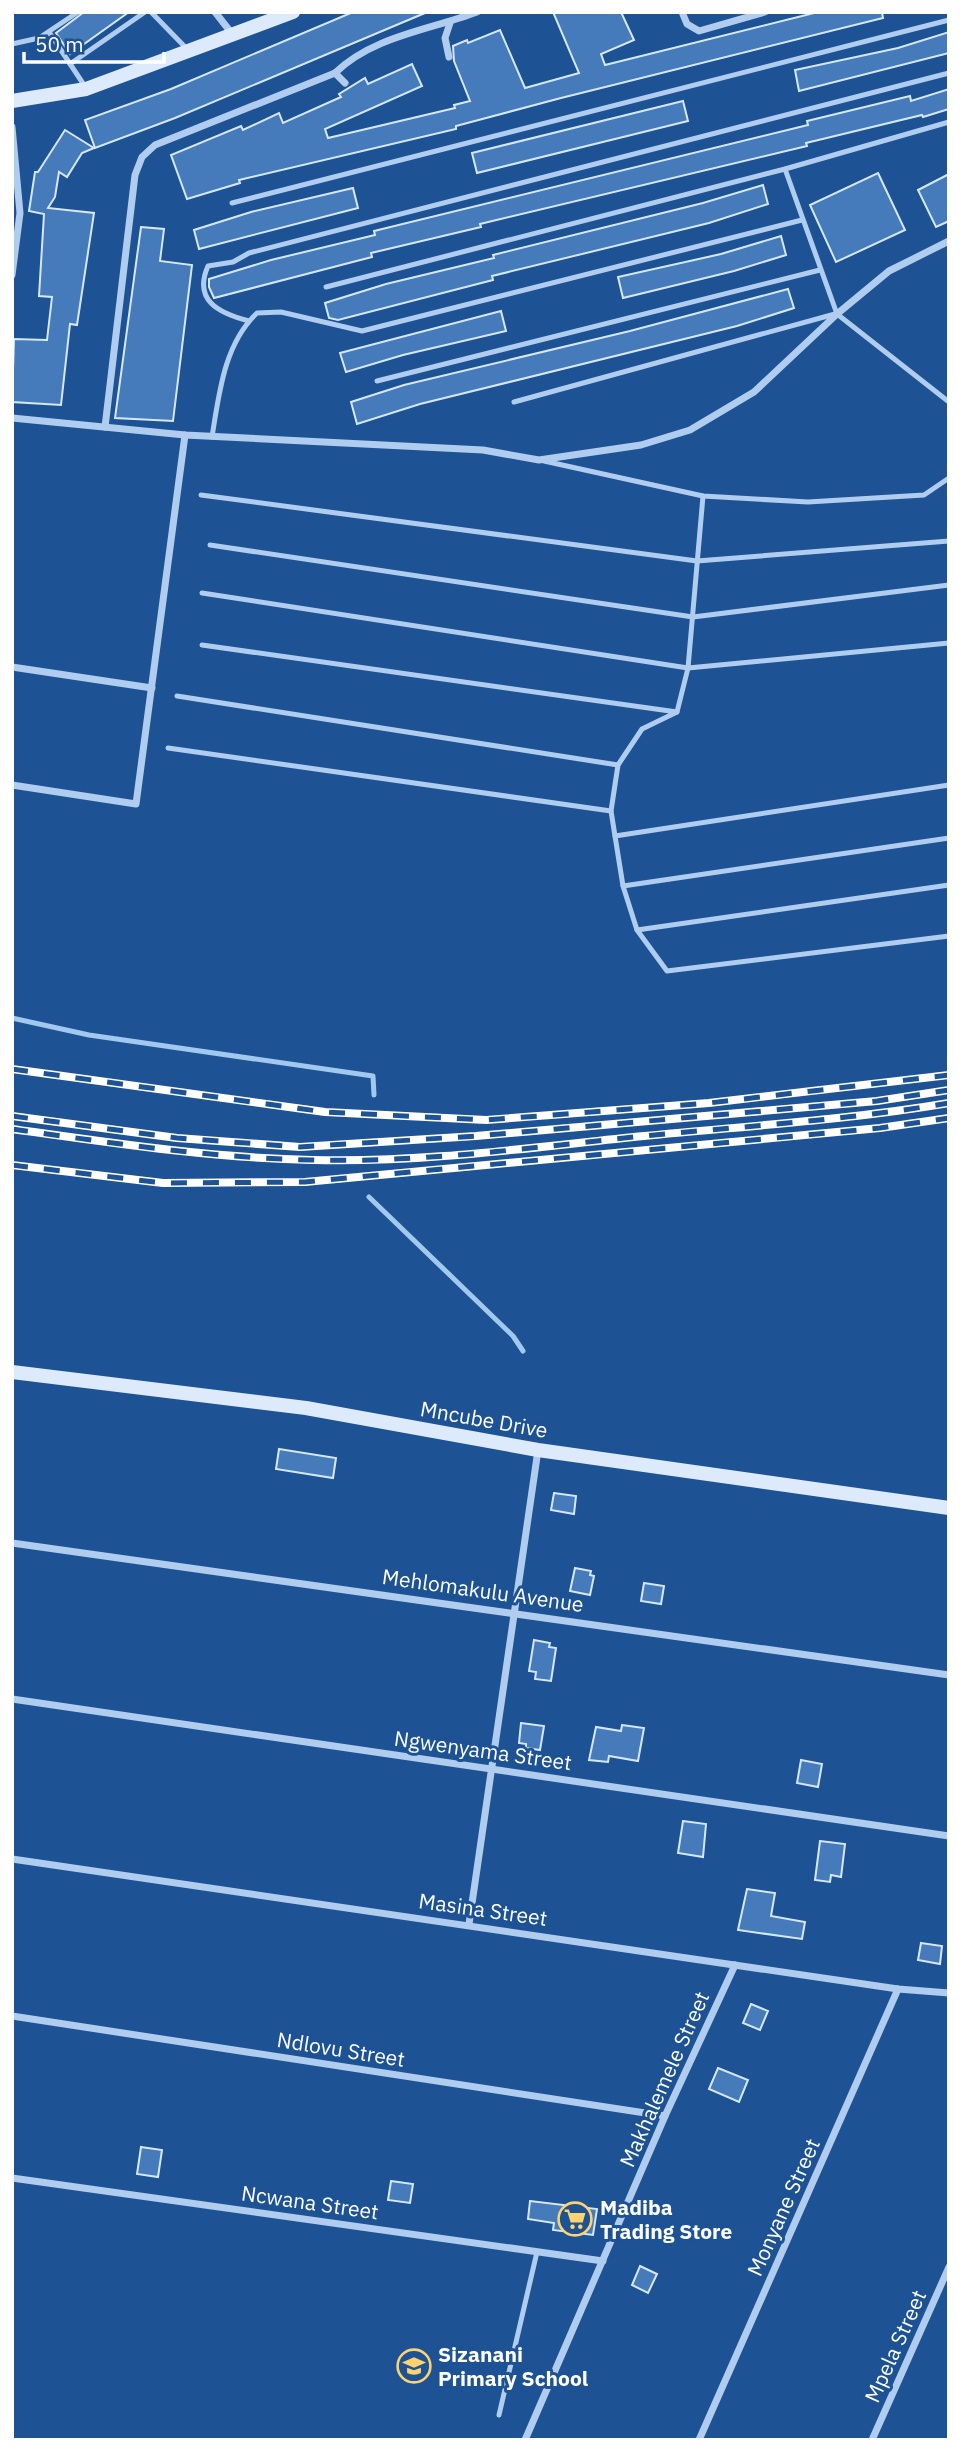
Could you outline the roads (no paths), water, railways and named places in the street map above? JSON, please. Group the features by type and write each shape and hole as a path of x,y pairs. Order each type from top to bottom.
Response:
{"street":[{"path":"215,12 234,36"},
{"path":"12,101 86,89 293,12"},
{"path":"105,427 135,175 142,157 167,139 335,73 349,60 374,47 477,12"},
{"path":"682,12 687,24 699,31 765,12"},
{"path":"449,57 445,38 450,23"},
{"path":"335,73 345,83"},
{"path":"12,275 20,213 13,133"},
{"path":"12,418 212,437 460,448 539,460 641,445 690,430 754,392 837,314 888,271 949,241"},
{"path":"12,785 136,804 185,435"},
{"path":"12,667 152,688"},
{"name":"Mncube Drive","path":"12,1372 306,1408 538,1450 949,1508"},
{"path":"469,1924 538,1450"},
{"name":"Mehlomakulu Avenue","path":"12,1543 949,1675"},
{"name":"Ngwenyama Street","path":"12,1699 949,1836"},
{"name":"Masina Street","path":"12,1859 898,1989 949,1993"},
{"name":"Makhalemele Street","path":"525,2440 665,2116 735,1965"},
{"name":"Monyane Street","path":"699,2440 898,1989"},
{"name":"Ndlovu Street","path":"12,2017 665,2116"},
{"name":"Ncwana Street","path":"12,2178 603,2261"},
{"name":"Mpela Street","path":"872,2440 949,2267"}],"lane":[{"path":"12,44 49,32 78,12"},
{"path":"70,64 145,12"},
{"path":"151,12 189,51"},
{"path":"232,203 949,20"},
{"path":"49,32 86,89"},
{"path":"249,321 217,307 203,294 201,281 208,266 233,262 249,253 949,73"},
{"path":"326,287 785,169 949,122"},
{"path":"785,169 837,314 949,402"},
{"path":"212,437 221,382 243,326 257,313 281,312 362,331 802,220"},
{"path":"377,381 820,270"},
{"path":"514,402 837,314"},
{"path":"539,460 703,496 808,502 924,495 949,478"},
{"path":"201,495 697,561 949,541"},
{"path":"677,712 688,668 703,496"},
{"path":"210,545 693,617 949,585"},
{"path":"202,593 688,668 949,643"},
{"path":"202,645 677,712"},
{"path":"177,696 618,765"},
{"path":"677,712 642,729 618,765 611,811 623,886 637,930 667,971 949,936"},
{"path":"168,748 611,811"},
{"path":"615,836 949,785"},
{"path":"623,886 949,838"},
{"path":"637,930 949,885"},
{"path":"499,2415 537,2252"}],"waterway":[{"path":"12,1018 89,1035 373,1076 374,1095"},
{"path":"369,1197 513,1336 523,1351"}],"railway":[{"path":"12,1069 325,1112 486,1120 709,1103 949,1075"},
{"path":"12,1116 177,1138 300,1147 476,1136 877,1101 949,1090"},
{"path":"12,1129 199,1153 274,1159 395,1159 835,1118 949,1103"},
{"path":"12,1165 163,1183 305,1182 880,1128 949,1118"}],"place":[{"name":"Madiba Trading Store","path":"575,2219"},
{"name":"Sizanani Primary School","path":"414,2366"}]}
